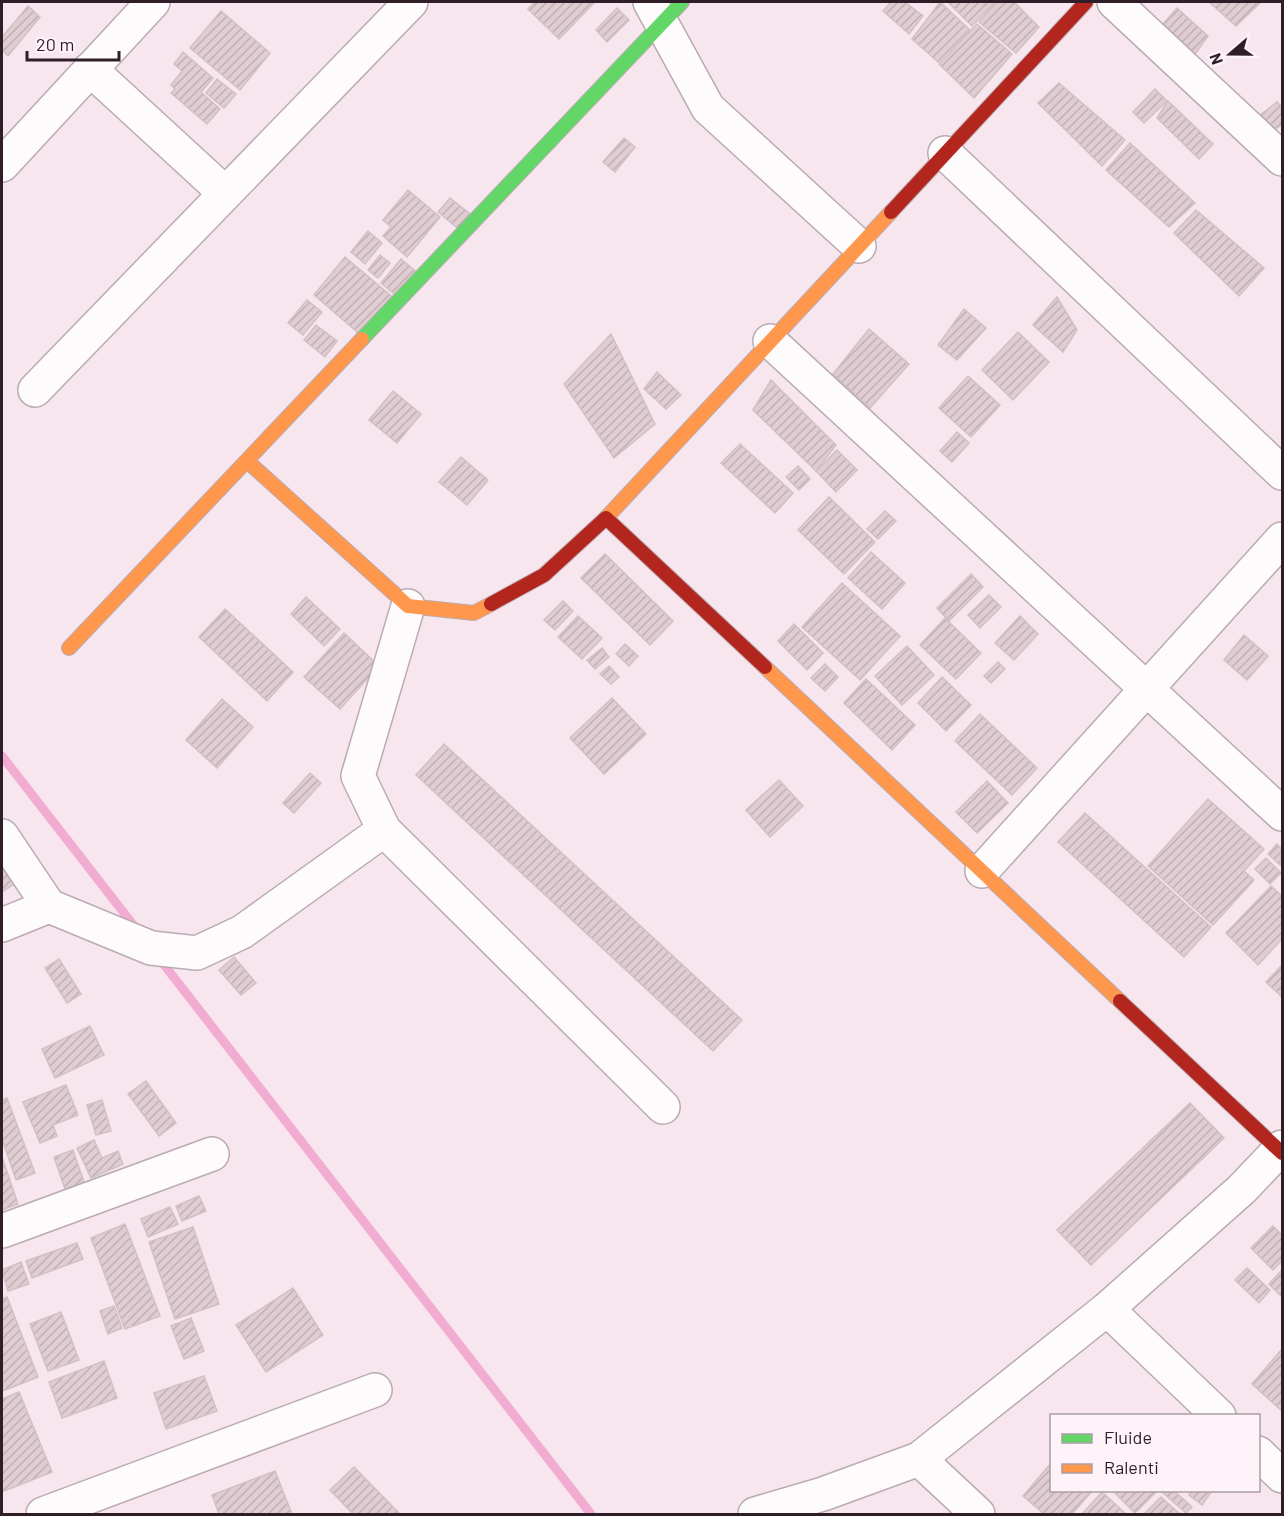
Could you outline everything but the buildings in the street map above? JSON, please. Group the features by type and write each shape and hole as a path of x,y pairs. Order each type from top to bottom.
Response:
{"street":[{"path":"2,165 153,2"},
{"path":"35,390 411,2"},
{"path":"246,461 408,606 474,613 544,575 606,518 1086,2"},
{"path":"1114,2 1282,159"},
{"path":"69,648 246,461 664,9 708,108 859,246"},
{"path":"90,69 225,193"},
{"path":"945,153 1282,473"},
{"path":"771,341 1282,814"},
{"path":"606,518 1281,1150 1242,1189 1107,1308 919,1459 829,1504 755,1515"},
{"path":"982,871 1282,539"},
{"path":"408,606 358,776 384,830 663,1107"},
{"path":"2,836 50,906 151,948 197,953 242,932 384,830"},
{"path":"2,925 50,906"},
{"path":"2,1231 212,1154"},
{"path":"1107,1308 1217,1414"},
{"path":"42,1515 375,1390"},
{"path":"1260,1455 1282,1476"},
{"path":"919,1459 978,1515"}],"waterway":[{"path":"2,756 138,931"},
{"path":"158,957 591,1514"}],"traffic: fast":[{"path":"362,339 682,2"}],"traffic: slow":[{"path":"606,518 891,212"},
{"path":"69,648 362,339"},
{"path":"247,461 408,606 474,613 491,604"},
{"path":"765,667 1120,1001"}],"traffic: jam":[{"path":"891,212 1086,2"},
{"path":"491,604 544,575 606,518 765,667"},
{"path":"1120,1001 1282,1153"}]}
